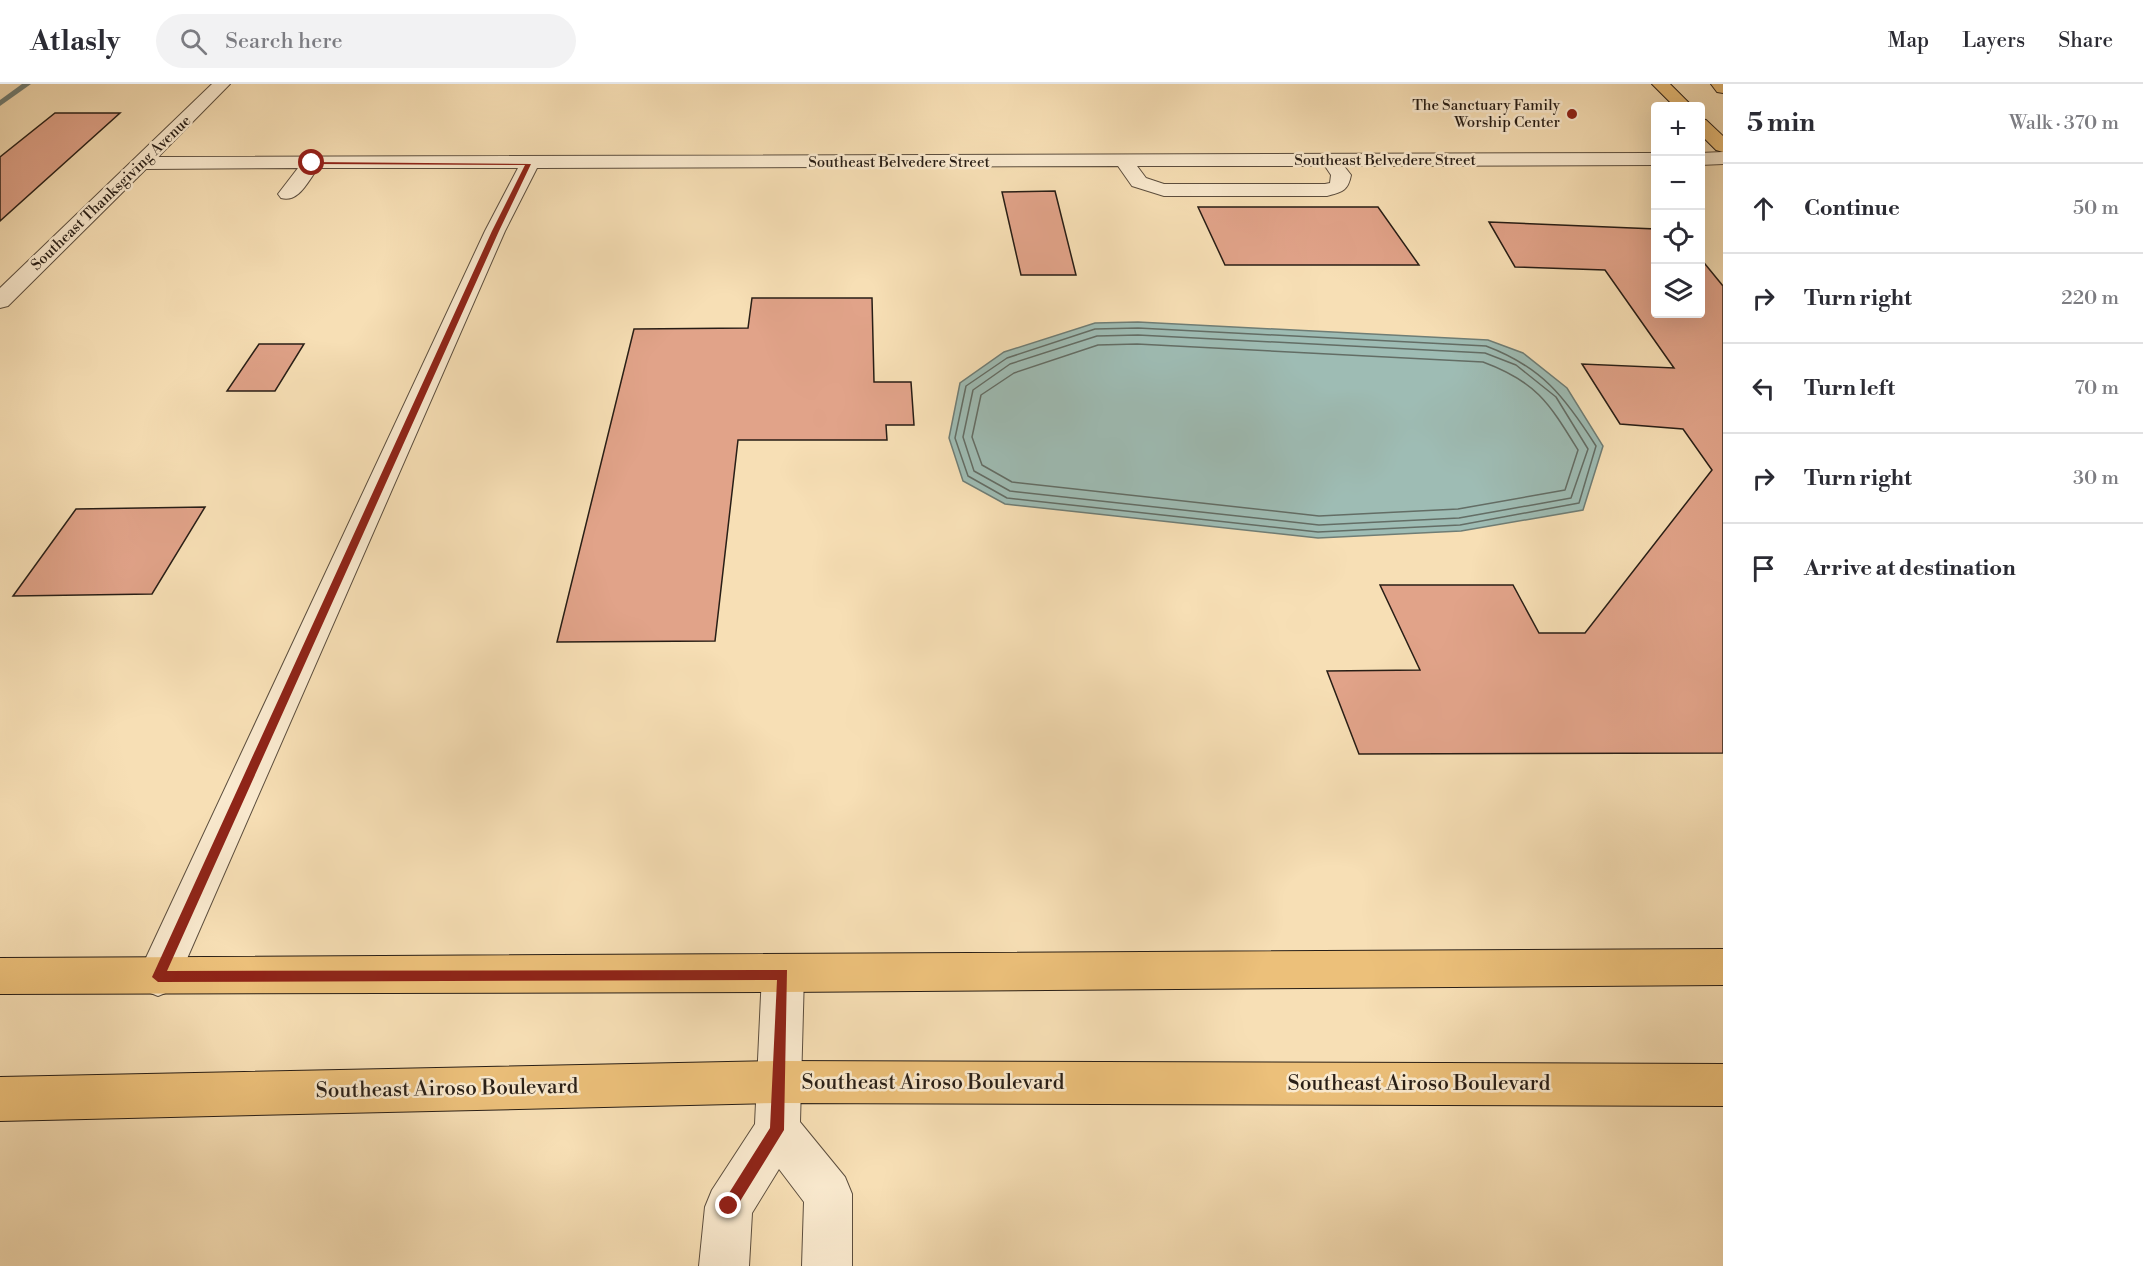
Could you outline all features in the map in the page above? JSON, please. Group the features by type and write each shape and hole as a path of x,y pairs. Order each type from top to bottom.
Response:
{"main road":[{"path":"1660,84 1679,102"},
{"path":"1719,84 1723,88"},
{"path":"1705,128 1723,146"},
{"path":"0,976 783,974 1723,967"},
{"name":"Southeast Airoso Boulevard","path":"0,1099 778,1082 1723,1085"}],"street":[{"name":"Southeast Thanksgiving Avenue","path":"0,302 222,84"},
{"path":"1705,159 1723,158"},
{"name":"Southeast Belvedere Street","path":"142,163 529,164 1651,159"},
{"path":"1125,161 1134,180 1147,187 1164,190 1327,190 1339,186 1341,175 1331,160"},
{"path":"288,194 312,163"},
{"path":"158,977 495,231 529,164"},
{"path":"724,1266 729,1206 777,1130 783,974"},
{"path":"777,1130 828,1194 827,1266"}],"water":[{"path":"1138,322 1488,340 1523,353 1567,388 1603,446 1583,510 1461,531 1318,538 1005,504 963,481 949,438 960,383 1004,352 1095,323"}],"building":[{"path":"55,113 120,113 0,221 0,157"},
{"path":"1055,191 1076,275 1021,275 1002,192"},
{"path":"1198,207 1378,207 1419,265 1225,265"},
{"path":"1489,222 1651,229 1651,318 1705,318 1705,264 1723,286 1723,753 1359,754 1327,671 1420,670 1380,585 1513,585 1539,633 1585,633 1712,470 1683,429 1620,424 1582,364 1674,368 1605,270 1515,267"},
{"path":"752,298 872,298 874,382 911,382 914,425 886,425 887,440 738,440 715,641 557,642 634,329 748,328"},
{"path":"259,344 304,344 275,391 227,391"},
{"path":"205,507 152,594 13,596 76,509"}],"waterway":[{"path":"0,104 27,84"}],"place":[{"name":"The Sanctuary Family Worship Center","path":"1572,114"}],"route":[{"path":"312,163 529,164 495,231 410,425 158,977 783,974 777,1130 729,1206"}]}
